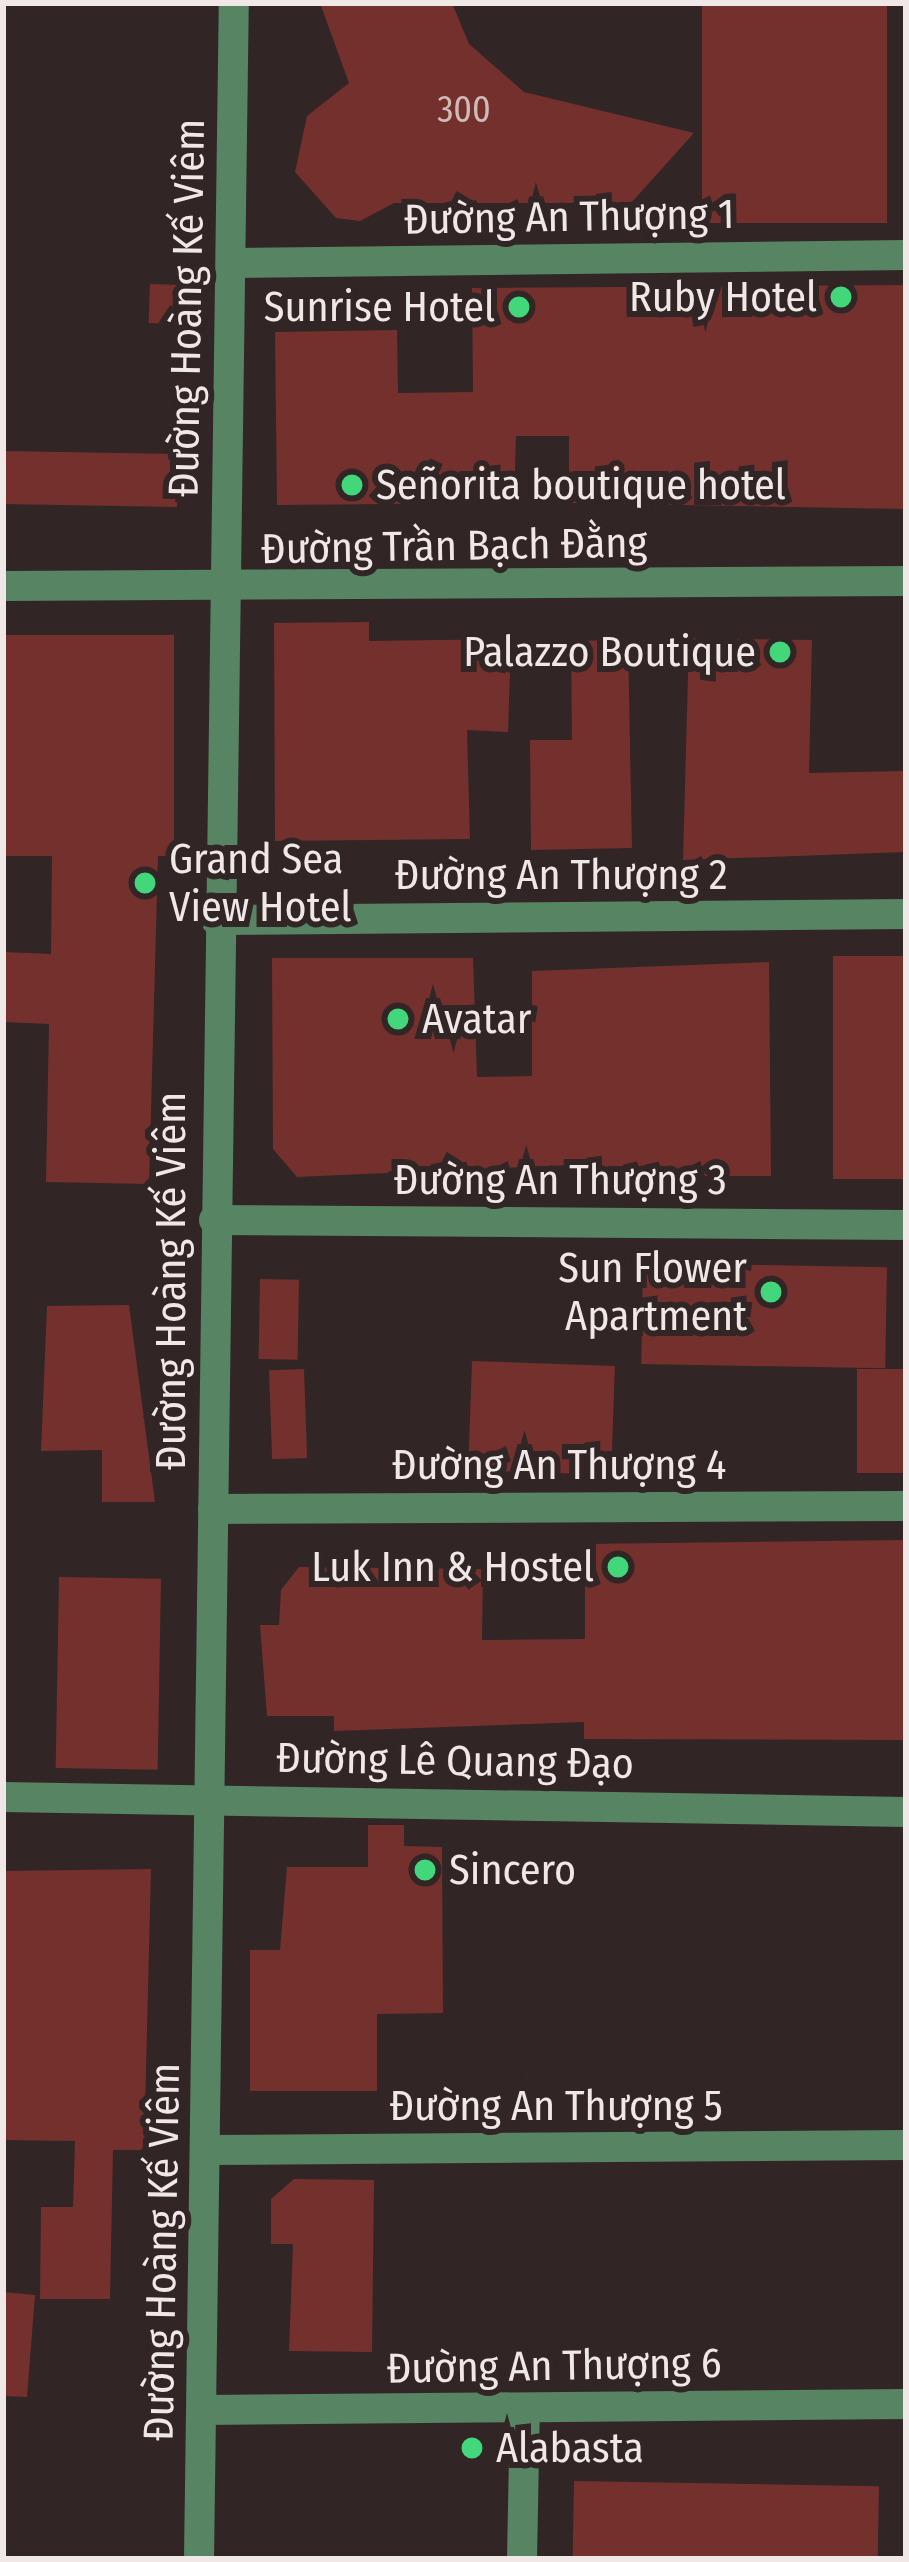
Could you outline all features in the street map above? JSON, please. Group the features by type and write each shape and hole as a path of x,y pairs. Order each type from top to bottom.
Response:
{"street":[{"name":"Đường Hoàng Kế Viêm","path":"199,2559 213,1798 216,920 233,263 234,3"},
{"name":"Đường An Thượng 1","path":"233,263 906,256"},
{"name":"Đường Trần Bạch Đằng","path":"3,586 221,591 906,581"},
{"name":"Đường An Thượng 2","path":"216,920 906,914"},
{"name":"Đường An Thượng 3","path":"214,1220 906,1225"},
{"name":"Đường An Thượng 4","path":"213,1509 906,1506"},
{"name":"Đường Lê Quang Đạo","path":"3,1797 906,1813"},
{"name":"Đường An Thượng 5","path":"207,2150 906,2145"},
{"name":"Đường An Thượng 6","path":"202,2410 906,2404"},
{"path":"522,2559 525,2408"}],"building":[{"path":"320,3 452,3 469,44 524,92 694,133 631,203 394,203 360,221 336,218 295,172 307,116 349,83"},
{"path":"702,3 887,3 887,223 702,223"},
{"path":"150,284 187,285 186,324 149,323"},
{"path":"906,285 906,509 569,503 569,436 516,436 514,503 277,505 275,332 397,330 398,393 473,392 472,288"},
{"path":"3,451 178,454 177,507 3,504"},
{"path":"369,622 369,641 511,639 508,732 467,730 470,839 275,841 274,623"},
{"path":"3,635 174,635 174,856 158,856 149,1184 46,1182 49,1024 3,1022 3,952 51,954 52,856 3,856"},
{"path":"689,638 812,640 809,773 906,771 906,852 683,860"},
{"path":"628,640 632,848 531,850 530,740 572,740 571,641"},
{"path":"833,956 906,956 906,1179 833,1179"},
{"path":"272,958 473,958 477,1077 532,1076 532,971 769,962 771,1176 592,1176 592,1164 297,1177 273,1149"},
{"path":"643,1263 887,1267 885,1368 641,1364"},
{"path":"260,1279 299,1280 298,1360 259,1359"},
{"path":"129,1305 155,1502 102,1502 102,1450 41,1451 47,1306"},
{"path":"472,1361 615,1366 611,1475 468,1470"},
{"path":"304,1369 307,1458 272,1459 269,1370"},
{"path":"857,1369 906,1369 906,1473 857,1473"},
{"path":"906,1540 906,1740 584,1739 584,1722 334,1731 334,1716 267,1716 260,1625 279,1625 281,1590 299,1567 483,1569 482,1640 585,1639 585,1544"},
{"path":"59,1577 161,1579 158,1770 56,1768"},
{"path":"368,1825 404,1825 404,1846 442,1847 443,2013 377,2014 377,2091 250,2091 250,1950 280,1950 287,1867 368,1867"},
{"path":"151,1869 144,2150 113,2150 110,2299 40,2299 41,2207 73,2207 75,2141 3,2140 3,1871"},
{"path":"294,2179 374,2180 372,2352 289,2351 293,2244 271,2244 271,2199"},
{"path":"3,2292 35,2295 27,2397 3,2396"},
{"path":"574,2481 879,2486 878,2559 573,2559"}],"place":[{"name":"Ruby Hotel","path":"841,297"},
{"name":"Sunrise Hotel","path":"519,307"},
{"name":"Señorita boutique hotel","path":"352,485"},
{"name":"Palazzo Boutique","path":"780,652"},
{"name":"Grand Sea View Hotel","path":"145,883"},
{"name":"Avatar","path":"398,1019"},
{"name":"Sun Flower Apartment","path":"771,1292"},
{"name":"Luk Inn & Hostel","path":"618,1567"},
{"name":"Sincero","path":"425,1870"},
{"name":"Alabasta","path":"472,2448"}]}
